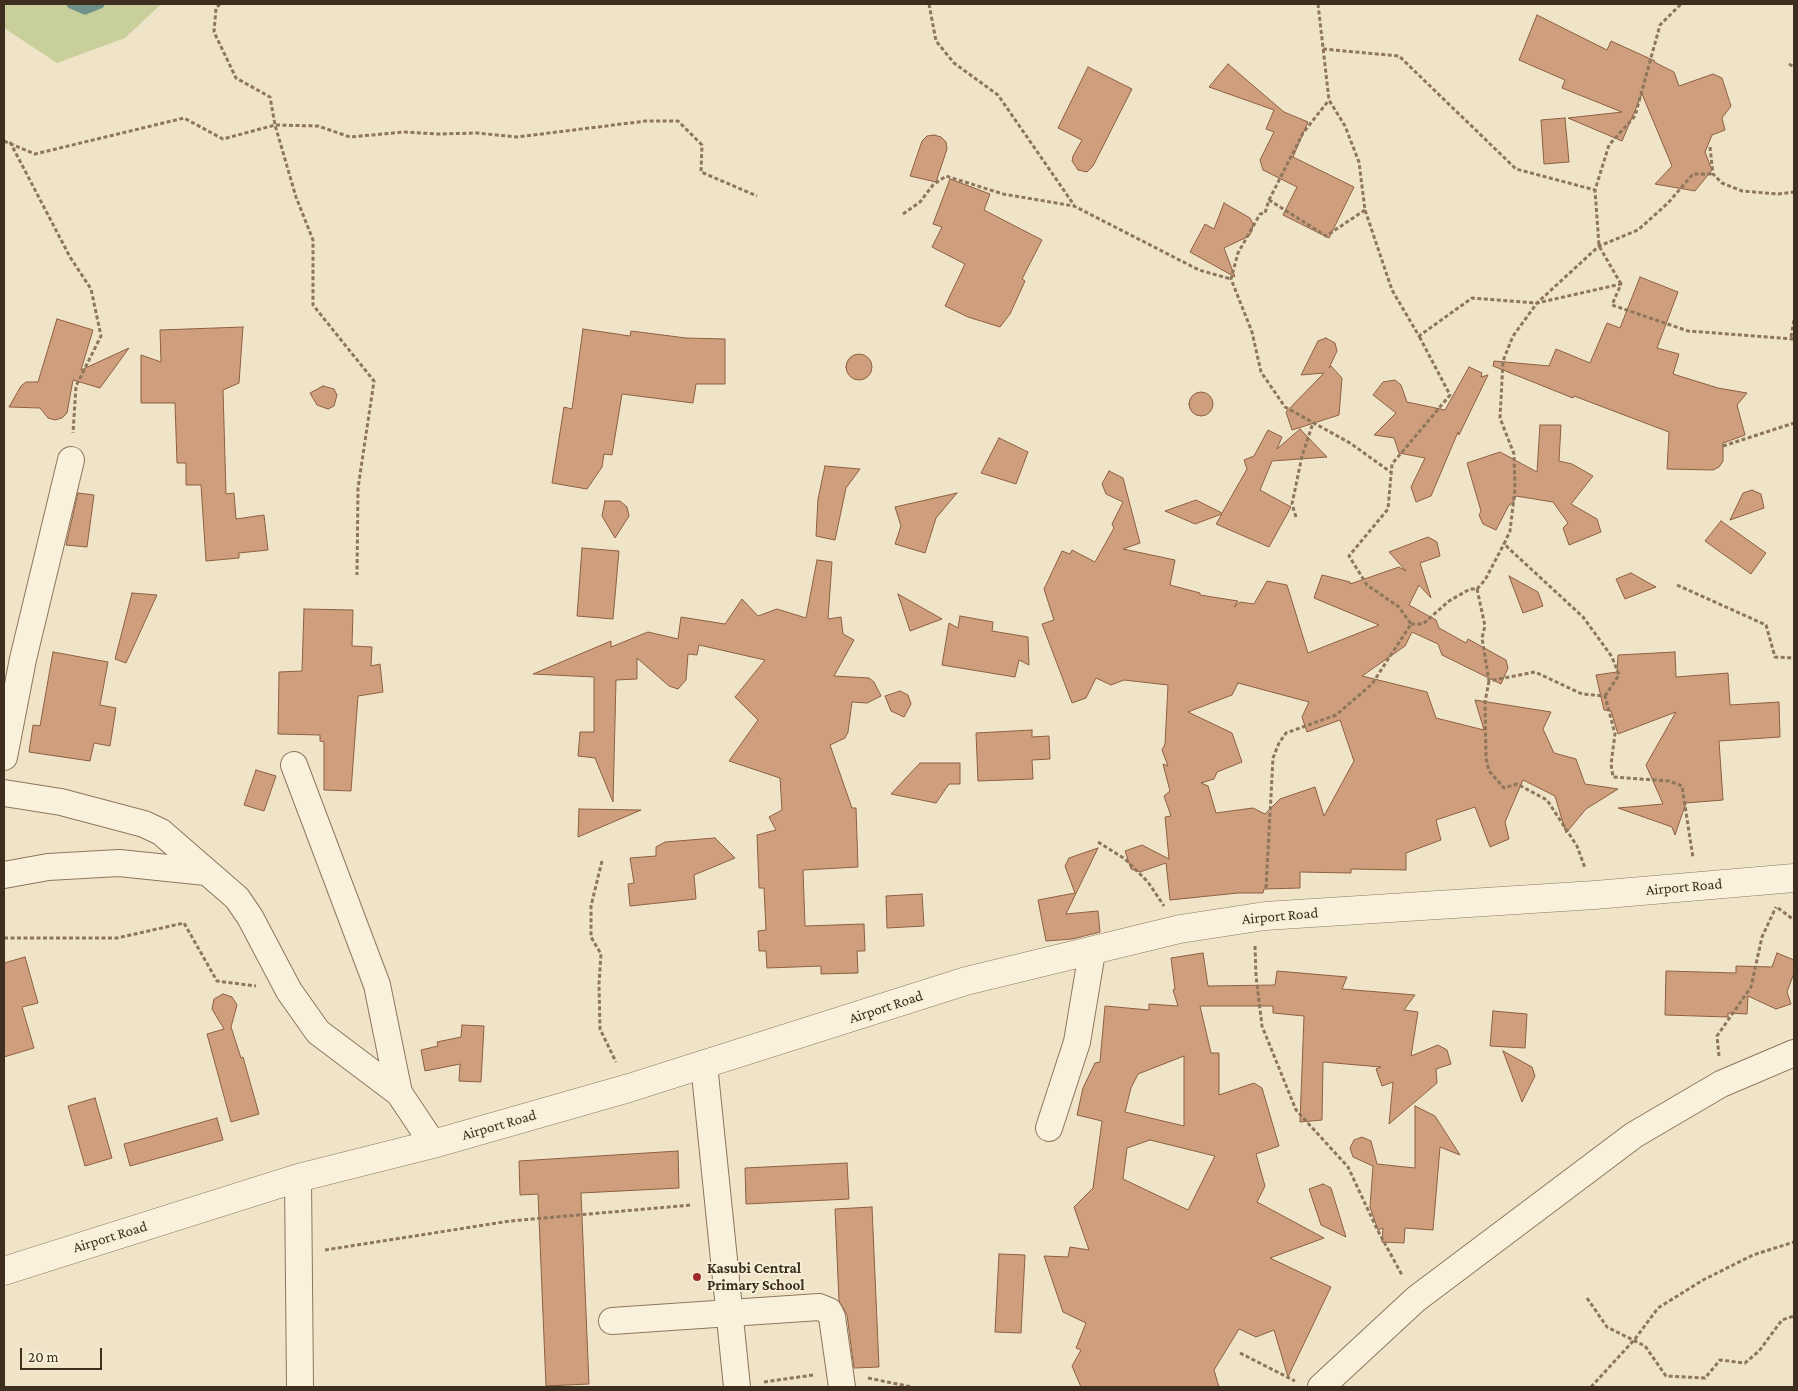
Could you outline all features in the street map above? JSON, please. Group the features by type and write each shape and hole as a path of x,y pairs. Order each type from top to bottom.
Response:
{"street":[{"path":"4,756 23,659 70,460"},
{"path":"294,765 376,985 400,1093 433,1144"},
{"path":"4,792 61,802 144,824 161,832 237,898 250,917 288,991 318,1032 400,1093"},
{"path":"4,874 48,867 119,863 206,872"},
{"name":"Airport Road","path":"4,1271 298,1178 433,1144 629,1088 966,981 1092,952 1180,929 1259,917 1595,895 1794,878"},
{"path":"1048,1128 1077,1042 1092,952"},
{"path":"1310,1385 1416,1300 1634,1135 1721,1084 1794,1052"},
{"path":"704,1064 720,1202 737,1386"},
{"path":"298,1178 300,1387"},
{"path":"612,1322 819,1307 829,1311 841,1379"}],"path":[{"path":"220,4 216,8 214,32 236,78 270,97 275,125 296,197 313,240 313,305 374,381 358,488 357,575"},
{"path":"929,4 936,40 954,63 998,96 1074,206"},
{"path":"1318,4 1329,100 1345,126 1359,162 1365,210 1392,290 1419,336 1450,396 1392,464 1393,473 1388,508 1349,556 1367,585 1399,607 1411,624"},
{"path":"1621,284 1599,246 1595,190 1609,145 1635,116 1660,25 1681,4"},
{"path":"1323,49 1399,56 1516,169 1595,190"},
{"path":"1789,64 1794,66"},
{"path":"1329,100 1302,133 1270,200 1266,213 1260,214 1238,253 1231,279 1252,332 1261,372 1284,407 1350,443 1393,473"},
{"path":"4,141 35,154 184,118 223,139 275,125 318,126 350,137 404,132 438,134 477,133 517,137 646,121 678,121 702,146 701,172 757,196"},
{"path":"9,142 70,257 91,289 100,336 76,386 70,460"},
{"path":"1710,148 1713,174 1722,184 1742,192 1778,194 1794,192"},
{"path":"1411,624 1423,624 1449,601 1470,589 1477,589 1485,580 1510,531 1515,488 1514,454 1500,418 1503,361 1513,336 1537,303 1599,246 1638,230 1668,203 1693,174 1713,174"},
{"path":"903,214 920,202 933,185 946,176 1003,194 1074,206 1199,270 1231,279"},
{"path":"1270,200 1326,236 1365,210"},
{"path":"1419,336 1472,298 1537,303 1621,284"},
{"path":"1621,284 1612,305 1688,331 1792,338 1794,320"},
{"path":"1296,517 1292,504 1302,456 1313,423"},
{"path":"1722,446 1794,423"},
{"path":"1504,544 1583,617 1612,657 1619,675 1604,696"},
{"path":"1677,585 1766,625 1775,657 1794,658"},
{"path":"1477,589 1485,626 1482,638 1489,681 1485,702 1489,771 1504,788 1517,784 1547,800 1577,846 1595,895"},
{"path":"1411,624 1372,684 1336,715 1286,733 1278,743 1272,758 1256,976 1262,1026 1296,1110 1348,1167 1377,1229 1416,1300"},
{"path":"1489,681 1535,672 1582,694 1604,696"},
{"path":"1604,696 1615,734 1610,764 1613,777 1669,781 1682,786 1698,886"},
{"path":"1098,842 1125,859 1142,876 1180,929"},
{"path":"602,861 591,906 591,937 601,954 599,984 600,1029 629,1088"},
{"path":"1721,1084 1717,1036 1751,987 1762,937 1776,906 1794,920"},
{"path":"4,938 117,938 184,923 217,981 288,991"},
{"path":"300,1254 510,1221 720,1202"},
{"path":"1591,1387 1635,1339 1658,1308 1702,1280 1753,1255 1794,1242"},
{"path":"1587,1298 1608,1326 1645,1346 1666,1376 1705,1378 1720,1360 1745,1363 1758,1351 1782,1320 1794,1316"},
{"path":"1240,1353 1310,1385"},
{"path":"737,1386 841,1379 912,1387"}],"green space":[{"path":"4,4 167,4 159,6 125,38 57,63 4,28"}],"building":[{"path":"1537,15 1607,50 1611,41 1655,61 1674,72 1679,86 1713,74 1722,78 1731,106 1722,118 1725,130 1712,135 1705,152 1712,170 1695,191 1655,184 1672,166 1642,94 1622,141 1568,118 1622,112 1562,88 1565,80 1519,60"},
{"path":"1228,64 1284,112 1308,122 1293,157 1354,187 1329,238 1283,215 1297,187 1263,170 1260,160 1274,132 1266,129 1274,110 1209,87"},
{"path":"1088,67 1132,89 1093,166 1087,172 1078,170 1072,161 1082,140 1058,128"},
{"path":"1565,118 1569,162 1544,164 1541,120"},
{"path":"927,136 941,137 946,142 947,149 936,182 910,176 922,141"},
{"path":"950,179 990,194 984,210 1042,240 1022,279 1025,281 1010,314 1000,327 968,317 945,306 965,264 932,247 942,227 933,224"},
{"path":"1224,203 1250,218 1253,224 1249,236 1224,248 1235,277 1190,252 1205,224 1214,229"},
{"path":"1640,277 1678,292 1657,348 1679,354 1673,374 1718,388 1747,393 1737,405 1745,435 1723,443 1723,461 1719,467 1713,470 1667,469 1669,432 1574,396 1573,398 1493,366 1494,361 1549,366 1556,349 1590,363 1607,323 1620,328"},
{"path":"57,319 93,330 81,370 129,348 100,388 73,380 67,413 62,418 55,420 48,418 40,408 9,407 21,386 26,382 38,382"},
{"path":"243,327 239,383 223,390 226,494 234,493 236,519 264,515 268,550 239,553 239,558 206,561 201,485 186,485 186,463 177,463 175,403 141,403 141,355 161,362 160,330"},
{"path":"583,329 630,336 631,331 686,338 725,339 725,384 696,384 693,403 622,394 612,455 604,454 602,467 587,489 552,483 564,407 572,409"},
{"path":"1326,338 1335,343 1337,351 1329,368 1331,366 1342,378 1339,415 1292,430 1286,412 1324,373 1301,375 1318,341"},
{"path":"859,354 868,358 872,367 868,376 859,380 850,376 846,367 850,358"},
{"path":"1469,367 1482,373 1481,377 1488,375 1459,435 1458,432 1431,496 1416,502 1411,487 1425,458 1399,453 1394,438 1374,435 1396,413 1373,395 1383,382 1395,380 1401,385 1407,402 1445,410"},
{"path":"323,386 334,389 337,395 334,406 328,409 317,405 310,393"},
{"path":"1201,392 1210,395 1213,404 1210,413 1201,416 1192,413 1189,404 1192,395"},
{"path":"1540,425 1561,425 1559,461 1572,464 1593,476 1571,504 1597,519 1601,532 1569,545 1563,528 1568,523 1553,502 1516,496 1496,530 1483,524 1479,515 1481,511 1467,463 1500,452 1537,472"},
{"path":"1300,429 1327,457 1272,461 1260,490 1291,507 1269,547 1216,524 1222,514 1195,524 1165,511 1196,500 1222,513 1247,469 1244,460 1254,456 1268,430 1282,437 1277,449"},
{"path":"999,438 1028,452 1016,484 981,473"},
{"path":"825,466 860,469 846,488 835,540 816,536 818,499"},
{"path":"1109,471 1123,478 1140,543 1123,549 1175,560 1170,585 1200,593 1200,595 1238,601 1234,607 1240,602 1254,604 1267,581 1287,585 1308,653 1379,625 1314,598 1322,575 1350,582 1350,584 1399,567 1406,571 1389,552 1428,537 1437,542 1440,556 1420,563 1431,598 1419,585 1409,605 1436,620 1439,628 1466,643 1468,639 1506,660 1508,668 1501,684 1442,655 1438,644 1412,632 1405,646 1362,676 1427,692 1436,718 1484,730 1475,700 1551,712 1543,729 1554,753 1576,759 1585,784 1618,789 1586,809 1566,833 1555,796 1523,780 1505,822 1509,839 1490,847 1475,807 1436,820 1441,840 1406,853 1406,870 1351,869 1351,873 1300,872 1300,888 1264,889 1263,893 1238,893 1170,900 1166,863 1140,872 1131,869 1125,851 1142,845 1169,859 1165,817 1171,816 1164,796 1170,791 1163,764 1168,766 1162,750 1165,744 1168,685 1124,680 1111,685 1096,678 1086,698 1072,703 1042,624 1054,620 1044,589 1062,551 1070,554 1072,550 1095,562 1114,528 1112,524 1123,502 1106,494 1102,484","holes":["1238,683 1309,702 1302,717 1307,732 1340,720 1354,761 1324,816 1315,787 1280,799 1265,814 1253,808 1216,813 1208,786 1201,783 1214,779 1217,772 1242,762 1232,733 1188,712 1232,695"]},
{"path":"1752,490 1761,494 1764,508 1730,520 1743,493"},
{"path":"78,493 94,495 87,547 66,545"},
{"path":"957,493 936,518 925,553 895,544 901,526 895,507"},
{"path":"605,501 620,501 627,507 629,516 615,538 602,516"},
{"path":"1721,521 1766,553 1751,574 1705,541"},
{"path":"582,548 619,551 613,619 577,616"},
{"path":"817,560 832,562 828,619 841,617 843,634 854,640 834,676 869,678 874,682 881,696 867,703 852,702 848,732 845,738 830,745 852,808 856,808 858,867 803,870 805,926 864,924 865,951 857,951 858,973 821,974 821,966 767,968 766,951 759,951 758,931 766,930 764,888 759,888 757,835 776,830 769,817 782,810 780,778 729,761 758,720 735,697 765,660 699,645 697,655 688,654 686,680 678,689 669,686 637,658 637,679 616,680 613,802 595,758 578,756 580,732 594,732 594,677 533,674 611,641 611,647 648,632 678,639 681,617 725,624 742,599 758,616 777,609 806,618"},
{"path":"1631,573 1656,587 1625,599 1616,579"},
{"path":"1509,576 1538,592 1543,606 1523,613"},
{"path":"132,593 157,595 126,663 115,659"},
{"path":"898,594 942,619 910,631"},
{"path":"304,609 353,610 352,646 372,647 371,666 380,664 383,692 358,696 351,791 324,790 324,742 320,741 320,735 278,734 279,672 302,671"},
{"path":"960,616 993,622 992,631 1028,637 1029,665 1019,660 1015,677 942,665 949,623 958,628"},
{"path":"53,652 108,662 100,705 116,708 110,746 94,743 90,761 29,752 33,725 40,726"},
{"path":"1675,652 1676,677 1728,673 1730,705 1779,702 1780,737 1719,741 1723,800 1686,803 1675,835 1672,827 1618,808 1663,804 1646,765 1676,712 1618,734 1611,711 1604,710 1596,675 1617,672 1618,655"},
{"path":"900,691 908,695 911,704 904,717 891,711 885,696"},
{"path":"1032,730 1032,737 1049,736 1050,759 1032,760 1033,779 978,781 976,733"},
{"path":"920,763 960,763 960,784 949,784 936,803 891,794"},
{"path":"256,770 276,776 264,811 244,805"},
{"path":"579,809 641,810 578,837"},
{"path":"715,838 735,858 694,875 696,899 630,906 628,884 634,883 630,858 656,856 656,847 665,842"},
{"path":"1098,848 1066,914 1098,911 1100,932 1072,939 1046,941 1038,900 1075,893 1065,866 1069,858"},
{"path":"922,894 924,926 887,928 886,896"},
{"path":"1203,953 1208,986 1275,985 1277,971 1347,977 1342,989 1415,995 1404,1010 1418,1012 1411,1056 1438,1045 1447,1050 1451,1064 1436,1069 1437,1083 1389,1124 1393,1082 1382,1086 1376,1069 1381,1067 1323,1062 1322,1120 1300,1122 1304,1016 1273,1013 1273,1006 1200,1006 1211,1053 1219,1053 1219,1095 1254,1083 1262,1088 1279,1146 1256,1154 1265,1186 1257,1202 1324,1238 1270,1258 1331,1287 1288,1377 1274,1330 1256,1337 1239,1329 1214,1370 1219,1387 1081,1387 1072,1366 1081,1350 1076,1348 1086,1323 1063,1312 1044,1256 1068,1257 1070,1247 1089,1250 1074,1207 1093,1188 1102,1121 1077,1115 1083,1088 1095,1063 1100,1062 1105,1006 1149,1010 1149,1004 1178,1006 1173,990 1175,989 1171,958","holes":["1184,1056 1184,1126 1125,1112 1131,1088 1138,1074","1150,1140 1215,1156 1188,1210 1123,1179 1127,1148"]},
{"path":"1777,953 1794,960 1794,973 1787,992 1791,1004 1776,1009 1748,996 1747,1014 1728,1013 1728,1017 1665,1015 1666,971 1736,973 1736,966 1772,967"},
{"path":"25,957 38,1003 22,1007 34,1048 4,1057 4,963"},
{"path":"223,994 232,997 237,1005 231,1027 241,1058 243,1057 259,1114 231,1122 207,1034 224,1029 212,1009 214,999"},
{"path":"1493,1011 1527,1014 1525,1048 1490,1046"},
{"path":"462,1025 484,1026 481,1082 459,1081 460,1064 425,1071 421,1050 438,1046 437,1042 461,1037"},
{"path":"1503,1051 1532,1067 1535,1076 1522,1102"},
{"path":"95,1098 112,1158 85,1166 68,1106"},
{"path":"1415,1106 1435,1116 1460,1155 1440,1147 1433,1230 1405,1228 1404,1243 1382,1242 1383,1228 1378,1230 1370,1207 1373,1166 1353,1157 1350,1148 1354,1140 1362,1137 1371,1141 1377,1164 1415,1168"},
{"path":"217,1118 223,1140 130,1166 124,1144"},
{"path":"678,1151 679,1188 581,1193 589,1384 546,1386 538,1194 520,1195 519,1161"},
{"path":"847,1163 849,1199 746,1204 745,1168"},
{"path":"1323,1184 1331,1188 1346,1237 1321,1225 1309,1189"},
{"path":"872,1207 879,1367 854,1368 847,1315 839,1301 835,1209"},
{"path":"999,1254 1025,1255 1021,1333 995,1332"}],"waterway":[{"path":"71,4 85,10 100,4"}],"place":[{"name":"Kasubi Central Primary School","path":"697,1277"}]}
